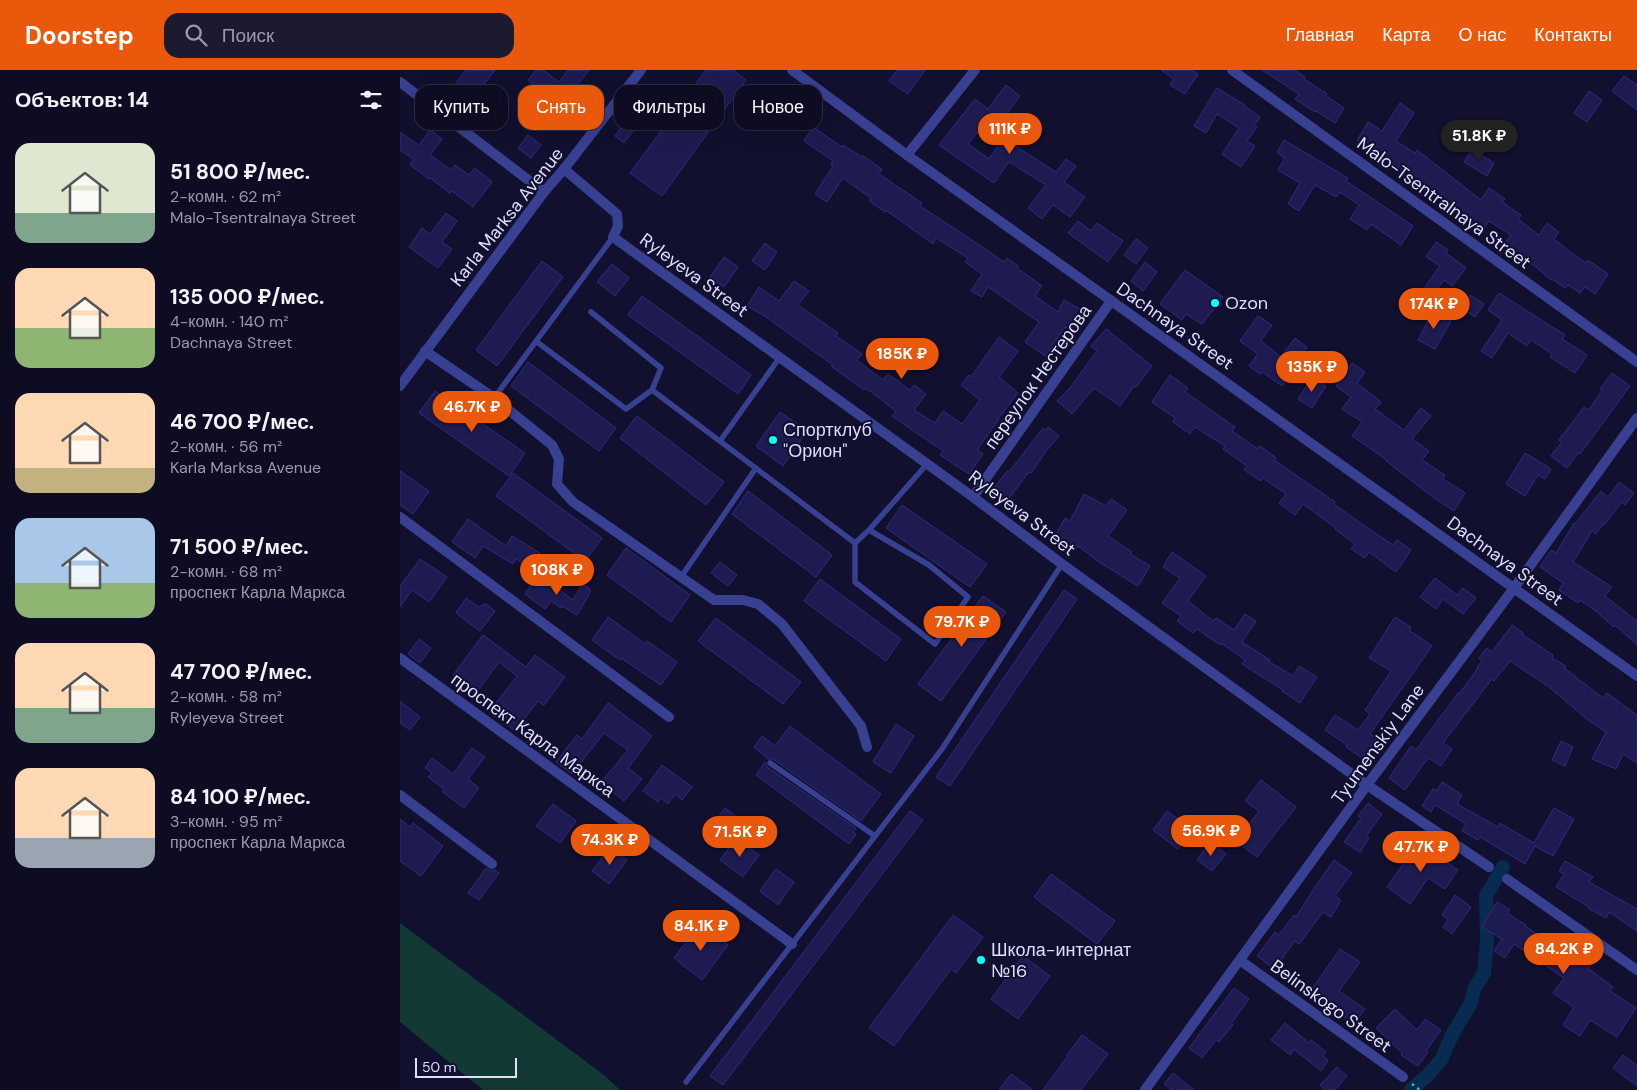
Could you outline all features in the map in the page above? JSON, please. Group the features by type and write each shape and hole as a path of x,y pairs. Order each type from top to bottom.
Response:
{"street":[{"name":"Karla Marksa Avenue","path":"401,382 544,192 641,70"},
{"name":"Dachnaya Street","path":"792,70 907,155 1637,676"},
{"path":"907,155 975,70"},
{"name":"Malo-Tsentralnaya Street","path":"1232,70 1637,362"},
{"path":"400,82 544,192"},
{"name":"Ryleyeva Street","path":"564,169 617,214 618,226 613,237 1367,785 1489,867"},
{"name":"переулок Нестерова","path":"973,497 1112,300"},
{"path":"425,351 494,398 552,445 559,459 557,484 574,502 714,600 743,600 758,604 782,624 861,726 867,747"},
{"name":"Tyumenskiy Lane","path":"1145,1090 1637,418"},
{"path":"400,517 669,717"},
{"name":"проспект Карла Маркса","path":"400,658 792,944"},
{"path":"400,795 492,864"},
{"path":"1507,879 1637,970"},
{"name":"Belinskogo Street","path":"1240,961 1403,1077"}],"lane":[{"path":"494,398 613,237"},
{"path":"537,342 626,409 652,390 661,368 591,312"},
{"path":"720,441 780,357"},
{"path":"652,390 855,543"},
{"path":"869,530 930,565 968,597 935,644 855,582 855,543 869,530 927,464"},
{"path":"681,577 756,468"},
{"path":"686,1082 942,750 1062,564"},
{"path":"770,763 875,836"}],"green space":[{"path":"400,923 604,1075 620,1090 483,1090 400,1022"}],"building":[{"path":"466,70 495,70 483,85 455,85"},
{"path":"536,70 543,70 559,82 568,70 589,70 577,85 535,85 528,80"},
{"path":"706,70 733,70 746,80 742,85 734,85 734,97 724,110 724,85 695,85"},
{"path":"897,70 925,70 908,94 889,81"},
{"path":"1161,70 1192,70 1198,74 1185,94 1170,85 1174,79"},
{"path":"1262,70 1294,70 1344,108 1335,123 1295,99 1299,94"},
{"path":"1624,76 1637,85 1637,110 1612,91"},
{"path":"1006,85 1020,96 1006,115 1011,118 999,133 985,123 968,144 989,159 1003,138 1056,172 1066,159 1076,166 1064,182 1085,197 1070,217 1053,205 1042,219 1028,208 1046,185 1009,162 994,183 939,145 975,99 988,109"},
{"path":"1217,88 1245,105 1260,117 1254,126 1257,127 1247,141 1255,146 1241,167 1222,154 1239,128 1217,114 1206,133 1194,126"},
{"path":"1589,91 1602,100 1587,122 1574,113"},
{"path":"1400,103 1414,113 1396,141 1415,153 1417,150 1481,200 1489,188 1505,199 1502,202 1521,215 1518,219 1539,235 1547,223 1559,232 1554,239 1586,263 1588,260 1608,274 1595,294 1585,287 1580,293 1568,285 1565,288 1551,280 1504,244 1511,235 1489,221 1483,230 1432,192 1430,194 1392,164 1357,140 1368,122 1382,131"},
{"path":"430,130 442,139 430,155 451,170 455,165 469,175 475,168 492,182 473,207 452,191 450,193 410,165 414,159 400,150 400,132 419,145"},
{"path":"620,130 633,131 624,143 615,136"},
{"path":"662,130 710,130 662,196 630,173"},
{"path":"811,130 817,130 842,147 843,145 863,156 882,169 879,174 922,203 920,206 1004,262 1007,258 1018,266 1017,268 1042,286 1035,296 1058,312 1064,300 1083,311 1072,331 1065,327 1045,356 1025,342 1039,322 988,287 982,297 971,291 982,274 965,262 968,258 936,238 933,244 887,211 885,212 869,201 871,198 843,178 827,202 815,194 833,166 831,165 833,161 804,141"},
{"path":"528,135 541,145 531,158 518,148"},
{"path":"1284,140 1348,178 1346,181 1413,226 1401,245 1371,224 1367,230 1350,219 1359,205 1340,192 1336,197 1315,185 1299,211 1288,204 1300,183 1278,170 1285,158 1277,153"},
{"path":"1472,149 1494,163 1487,176 1464,162"},
{"path":"446,213 457,221 442,242 452,249 438,268 409,247 422,228 430,234"},
{"path":"1078,221 1091,231 1097,223 1123,241 1108,262 1068,233"},
{"path":"1136,239 1148,248 1136,264 1124,255"},
{"path":"1436,242 1448,250 1446,253 1466,268 1452,286 1444,280 1429,300 1420,294 1440,266 1426,257"},
{"path":"765,243 777,252 765,270 752,261"},
{"path":"724,257 738,267 724,287 710,277"},
{"path":"542,261 563,277 497,366 476,350"},
{"path":"1145,262 1157,272 1143,291 1131,281"},
{"path":"612,264 629,278 615,296 597,282"},
{"path":"1185,270 1223,297 1202,324 1186,314 1182,320 1160,304"},
{"path":"794,281 809,291 798,305 838,333 836,336 862,354 857,360 883,380 888,374 910,390 914,385 926,394 914,410 935,423 943,411 962,424 980,400 961,385 969,375 971,377 999,337 1018,351 999,377 1018,393 977,450 983,454 969,474 940,455 943,451 892,416 896,411 866,388 864,390 831,366 833,365 766,317 747,306 759,287 779,301"},
{"path":"1499,293 1565,335 1562,339 1587,355 1575,373 1550,357 1552,354 1531,340 1527,346 1508,333 1492,358 1481,351 1502,320 1488,310"},
{"path":"1470,295 1484,304 1475,317 1461,308"},
{"path":"642,296 751,375 738,394 628,315"},
{"path":"1433,311 1451,321 1435,349 1418,340"},
{"path":"1258,316 1272,325 1261,341 1281,357 1295,338 1307,347 1292,367 1294,368 1282,386 1262,372 1260,374 1249,366 1258,354 1240,341"},
{"path":"1106,329 1152,366 1136,387 1134,386 1120,406 1094,388 1072,414 1057,401 1070,388 1097,351 1091,346"},
{"path":"528,362 616,428 599,451 511,386"},
{"path":"1352,363 1365,372 1357,383 1381,402 1375,409 1404,430 1421,408 1431,416 1412,439 1429,451 1422,460 1445,475 1443,479 1465,493 1454,511 1352,436 1362,422 1342,409 1351,397 1336,386"},
{"path":"1612,373 1630,386 1580,454 1578,453 1567,468 1551,456 1562,442 1559,440 1584,407 1589,410 1602,390 1600,389"},
{"path":"1170,375 1188,388 1185,392 1235,427 1232,431 1258,449 1260,446 1276,458 1274,460 1393,545 1397,540 1411,550 1396,572 1369,552 1365,558 1351,549 1355,544 1303,504 1295,515 1279,503 1286,494 1263,478 1261,481 1244,470 1247,466 1223,449 1225,446 1195,427 1190,434 1173,422 1175,418 1152,402"},
{"path":"1311,379 1315,379 1326,386 1312,408 1298,399"},
{"path":"435,391 525,453 509,476 419,413"},
{"path":"780,412 807,431 783,466 756,446"},
{"path":"637,416 724,482 706,505 620,438"},
{"path":"1048,427 1059,436 1007,501 992,491 1043,428 1046,430"},
{"path":"1525,453 1551,469 1545,479 1538,475 1525,496 1506,484"},
{"path":"400,471 429,491 413,514 400,505"},
{"path":"513,473 602,538 585,561 496,496"},
{"path":"1619,482 1634,493 1625,505 1622,502 1596,534 1592,531 1573,562 1612,587 1605,596 1637,621 1637,645 1600,614 1580,600 1578,603 1559,590 1563,583 1540,567 1551,550 1556,553 1574,523 1601,491 1608,497"},
{"path":"748,491 832,555 816,577 732,514"},
{"path":"1084,494 1106,506 1111,499 1127,510 1108,536 1132,552 1130,554 1150,566 1138,586 1099,562 1078,546 1076,549 1055,536 1065,518 1070,521"},
{"path":"902,505 987,564 970,587 886,528"},
{"path":"468,519 506,546 512,536 540,553 531,568 516,559 513,564 483,546 475,558 452,542"},
{"path":"626,548 690,595 671,622 607,575"},
{"path":"1172,552 1206,576 1188,601 1213,621 1216,618 1234,630 1245,614 1256,621 1242,642 1293,676 1299,666 1317,677 1300,703 1242,664 1245,660 1221,643 1220,645 1197,629 1193,633 1177,621 1181,616 1162,603 1180,578 1163,567"},
{"path":"420,559 447,577 429,602 412,590 400,607 400,586"},
{"path":"720,562 737,575 728,586 711,573"},
{"path":"539,575 573,600 581,586 586,586 590,589 590,593 577,615 551,601 545,609 525,594"},
{"path":"1435,578 1457,595 1463,588 1476,598 1463,614 1443,599 1436,609 1420,597"},
{"path":"820,579 901,639 886,661 804,601"},
{"path":"1064,590 1077,599 950,786 936,777"},
{"path":"983,596 1006,612 941,701 918,684"},
{"path":"466,598 478,607 486,604 495,611 480,631 456,613"},
{"path":"608,617 645,644 647,641 677,662 661,685 592,640"},
{"path":"1395,617 1411,627 1409,630 1432,646 1370,734 1377,738 1362,758 1325,730 1335,715 1358,730 1370,714 1365,710 1391,671 1369,658"},
{"path":"716,618 801,682 783,704 698,641"},
{"path":"1512,625 1523,635 1553,655 1552,658 1566,666 1564,668 1603,698 1607,693 1637,715 1637,763 1623,754 1616,769 1592,759 1606,732 1588,720 1549,687 1510,661 1494,681 1492,679 1443,743 1452,749 1441,766 1428,758 1405,790 1389,778 1411,746 1416,750 1459,694 1478,668 1482,661 1479,658 1487,648 1492,652"},
{"path":"483,635 526,667 535,655 565,677 544,705 538,701 515,731 489,712 517,676 499,662 476,693 453,675"},
{"path":"419,639 431,648 420,663 408,654"},
{"path":"400,701 420,717 410,730 400,723"},
{"path":"608,703 652,736 628,768 642,779 624,801 601,782 628,750 604,733 572,774 556,762 577,735 582,739"},
{"path":"896,724 914,736 891,773 873,762"},
{"path":"790,726 881,794 861,821 773,759 768,759 754,747 762,736 775,746"},
{"path":"1561,741 1573,747 1565,766 1552,760"},
{"path":"472,748 485,757 468,779 479,788 464,808 443,792 444,789 428,777 432,773 425,768 432,758 453,774"},
{"path":"765,762 767,767 856,828 853,832 856,834 849,844 756,775"},
{"path":"662,765 692,787 682,800 675,794 668,804 661,798 658,802 643,791"},
{"path":"1261,780 1296,807 1257,857 1236,841 1259,811 1245,801"},
{"path":"1442,782 1462,795 1457,804 1498,827 1500,823 1534,843 1554,808 1574,819 1553,856 1535,846 1525,864 1480,837 1478,840 1462,831 1466,824 1435,805 1431,812 1422,806 1433,789 1437,791"},
{"path":"1368,803 1382,814 1366,836 1369,838 1360,852 1344,842 1361,818 1358,816"},
{"path":"553,804 576,821 560,843 536,826"},
{"path":"725,808 738,818 728,831 715,822"},
{"path":"910,811 923,820 723,1085 710,1076"},
{"path":"1167,811 1193,830 1178,849 1153,830"},
{"path":"400,819 410,827 413,823 443,846 421,876 400,861"},
{"path":"736,838 759,855 743,877 720,860"},
{"path":"1210,842 1226,854 1212,871 1197,860"},
{"path":"1418,843 1458,870 1445,889 1428,878 1410,904 1387,887"},
{"path":"610,847 627,860 609,884 592,871"},
{"path":"1334,860 1352,873 1335,896 1341,900 1331,917 1323,912 1299,944 1295,941 1274,969 1257,956 1275,932 1279,935 1294,915 1296,917"},
{"path":"1565,861 1593,877 1589,882 1637,909 1637,931 1609,912 1606,918 1556,887 1564,874 1559,871"},
{"path":"486,868 499,873 479,900 468,893"},
{"path":"776,869 794,882 778,905 760,891"},
{"path":"1051,874 1115,921 1097,944 1034,897"},
{"path":"1455,895 1471,907 1452,934 1443,927 1448,920 1442,915"},
{"path":"1497,902 1510,910 1507,913 1558,948 1561,944 1590,964 1588,968 1613,987 1610,991 1636,1008 1617,1037 1590,1020 1580,1036 1563,1025 1574,1007 1553,993 1564,978 1514,944 1505,958 1494,951 1502,939 1482,927"},
{"path":"953,915 983,937 956,973 951,969 894,1046 869,1028"},
{"path":"700,923 728,945 702,980 674,958"},
{"path":"1340,949 1360,962 1339,991 1365,1009 1355,1022 1351,1022 1310,992"},
{"path":"1023,956 1050,976 1018,1019 991,999"},
{"path":"1234,988 1249,999 1231,1024 1233,1025 1219,1042 1216,1040 1202,1058 1189,1048"},
{"path":"1395,1009 1417,1030 1425,1019 1441,1030 1418,1066 1401,1055 1402,1053 1376,1028"},
{"path":"1285,1023 1309,1043 1311,1040 1326,1052 1323,1056 1328,1060 1321,1071 1294,1049 1290,1055 1271,1040"},
{"path":"1082,1035 1108,1054 1081,1090 1043,1090 1068,1056"},
{"path":"1623,1055 1637,1065 1637,1086 1613,1068"},
{"path":"1337,1067 1347,1076 1335,1090 1325,1090 1320,1085"},
{"path":"1173,1073 1194,1090 1172,1090 1164,1084"},
{"path":"1011,1074 1033,1090 999,1090"}],"waterway":[{"path":"1411,1090 1441,1060 1453,1033 1471,1003 1474,989 1484,973 1487,941 1486,896 1503,867"}],"place":[{"name":"Ozon","path":"1215,303"},
{"name":"Спортклуб \"Орион\"","path":"773,440"},
{"name":"Школа-интернат №16","path":"981,960"}]}
